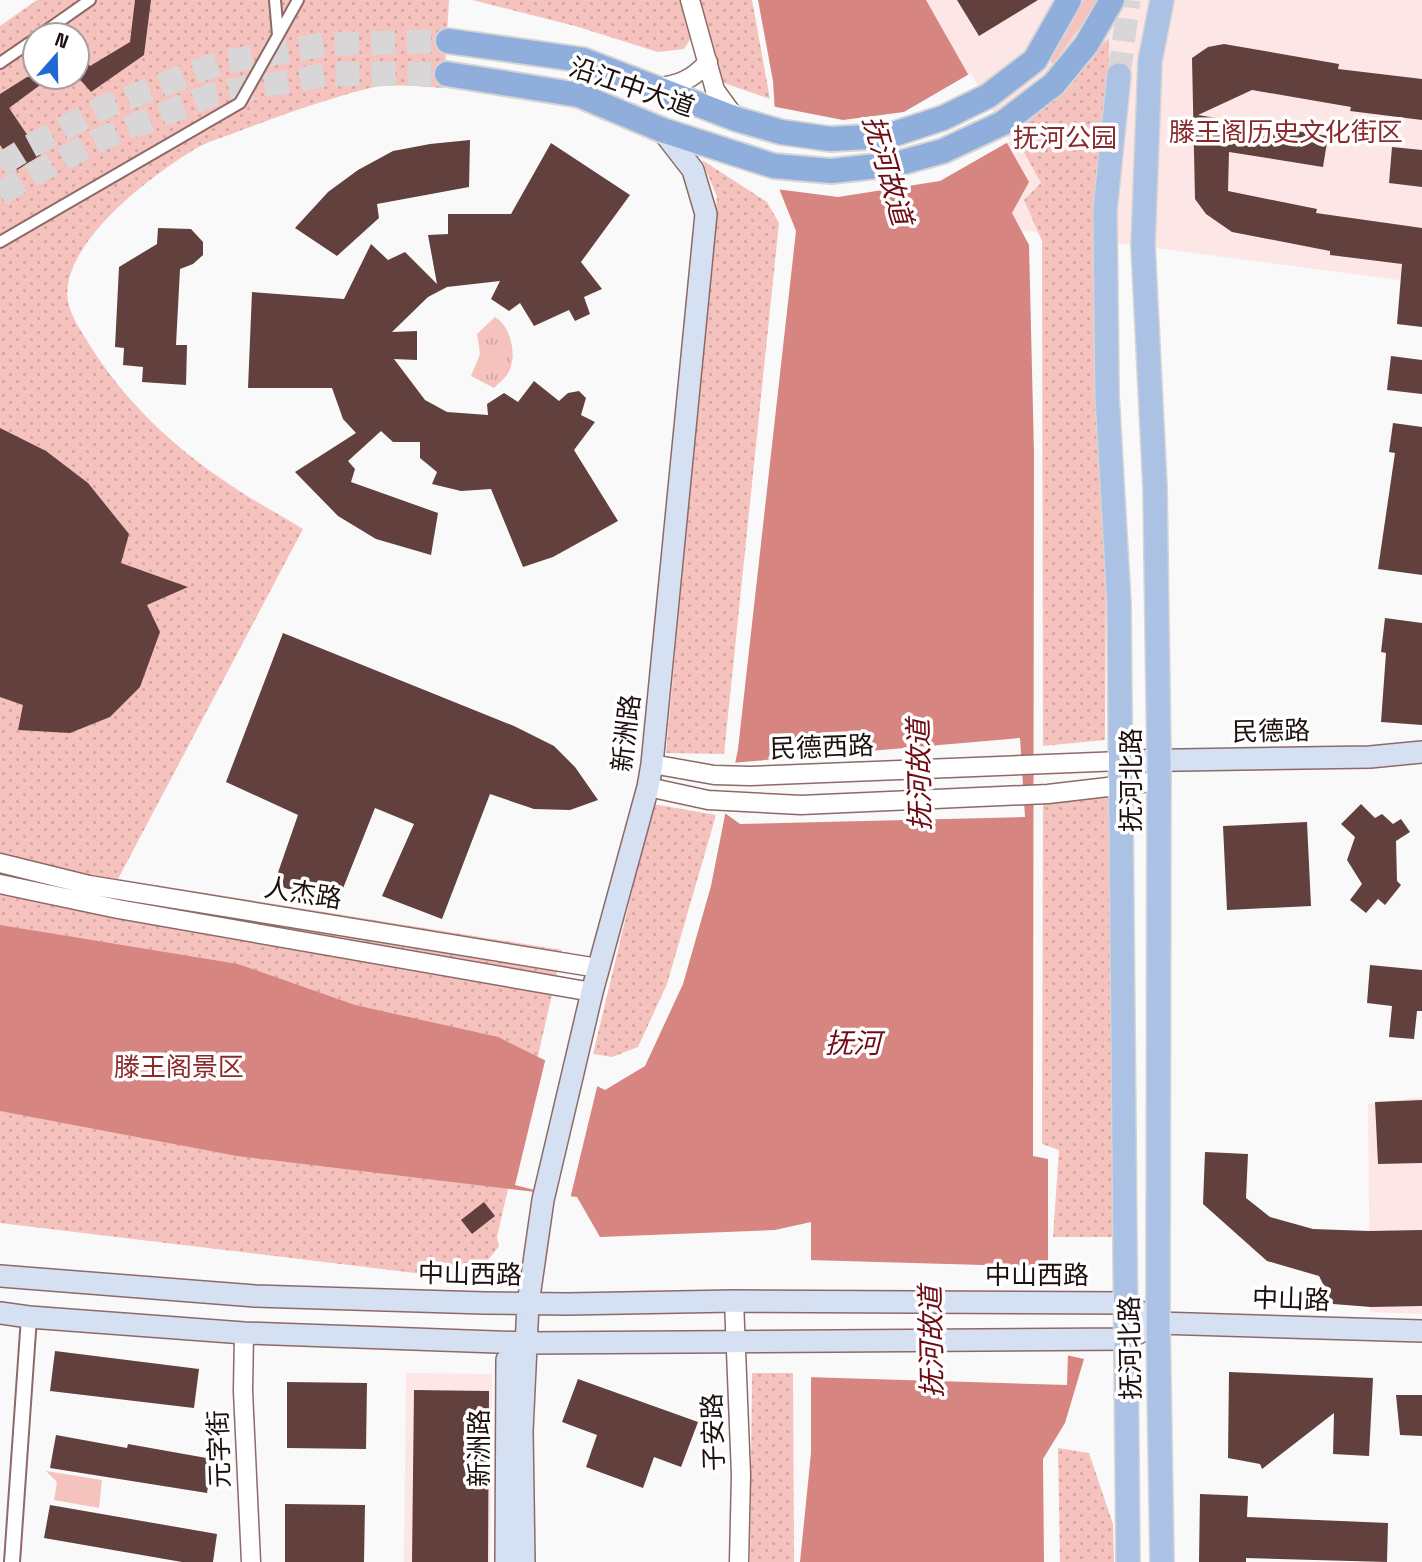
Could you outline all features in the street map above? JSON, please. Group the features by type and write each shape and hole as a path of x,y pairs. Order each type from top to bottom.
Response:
{"highway":[{"name":"沿江中大道","path":"448,41 583,60 736,119 781,132 830,139 888,136 943,118 988,96 1035,60 1069,0"},
{"name":"沿江中大道","path":"447,74 579,95 662,130 774,166 831,171 896,164 943,151 1003,123 1054,84 1086,45 1112,0"}],"main road":[{"name":"抚河北路","path":"1162,0 1150,61 1143,245 1154,488 1159,771 1158,1323 1162,1562"},
{"name":"抚河北路","path":"1119,75 1105,223 1107,395 1119,603 1128,1562"},
{"name":"新洲路","path":"524,1562 522,1431 528,1304 543,1200 598,968 652,764 706,215 693,170 662,130"},
{"name":"民德路","path":"1121,761 1159,771 1422,752"},
{"name":"中山西路","path":"0,1276 255,1296 528,1304 734,1301 1125,1303 1158,1323"},
{"path":"0,1312 29,1317 244,1333 526,1343 1126,1339 1158,1323"},
{"name":"中山路","path":"1158,1323 1422,1331"},
{"name":"新洲路","path":"506,1562 507,1360 526,1343"}],"street":[{"path":"60,21 90,0"},
{"path":"275,0 278,35"},
{"path":"0,243 240,103 298,0"},
{"path":"690,0 715,90 736,119"},
{"path":"0,63 21,49"},
{"path":"654,89 674,85 696,75 708,62"},
{"name":"民德西路","path":"652,764 714,775 750,776 1121,761"},
{"path":"648,787 708,800 801,805 1086,791 1121,785 1159,771"},
{"name":"人杰路","path":"0,863 89,885 598,968"},
{"name":"人杰路","path":"0,884 118,909 592,992"},
{"name":"子安路","path":"734,1301 741,1475 739,1562"},
{"path":"12,1562 29,1317"},
{"name":"元字街","path":"244,1333 243,1391 251,1562"}],"shaded area":[{"name":"滕王阁历史文化街区","path":"872,0 1422,0 1422,283 988,226"},
{"path":"1422,1097 1422,1314 1370,1312 1368,1104"},
{"path":"406,1373 492,1374 490,1562 404,1562"}],"green space":[{"name":"滕王阁景区","path":"37,0 449,0 444,88 370,88 288,113 195,149 134,193 93,235 78,257 69,279 68,301 76,323 102,364 150,420 206,468 303,529 118,879 562,950 497,1237 499,1246 473,1280 0,1223 0,26"},
{"path":"472,0 681,0 691,38 684,49 658,52 575,26"},
{"path":"697,0 752,0 770,99 724,83"},
{"path":"1084,0 1100,0 1053,64 1047,57"},
{"name":"抚河公园","path":"1109,38 1105,740 1043,746 1042,241 1024,200 1041,183 1011,129"},
{"path":"702,160 767,202 779,223 724,754 666,753 717,197"},
{"path":"495,317 506,328 513,352 507,375 494,388 471,376 480,354 477,334"},
{"path":"1112,794 1117,1237 1053,1237 1059,1150 1042,1144 1043,801"},
{"path":"653,804 716,815 667,984 638,1047 612,1057 593,1054"},
{"path":"752,1373 793,1373 794,1562 750,1562"},
{"path":"1058,1448 1089,1453 1113,1524 1114,1562 1060,1562"},
{"path":"46,1471 102,1480 99,1508 54,1500 57,1482"}],"water":[{"name":"抚河","path":"758,0 926,0 1029,182 1012,213 1029,245 1034,453 1033,1156 1048,1159 1048,1351 1084,1359 1065,1423 1043,1459 1044,1562 800,1562 811,1453 811,1222 775,1230 600,1237 577,1197 237,1156 0,1111 0,925 238,964 355,1005 498,1037 605,1090 645,1066 683,984 711,886 738,749 796,231 780,191 773,81"}],"pier":[{"path":"971,73 1010,141 940,181 838,197 776,189 771,106 843,120 904,112"},
{"path":"1020,738 1025,817 740,824 722,811 731,763"},
{"path":"546,1057 598,1083 570,1199 515,1185"},
{"path":"808,1260 1052,1267 1052,1349 1068,1352 1067,1385 806,1377"}],"building":[{"path":"135,0 151,0 144,55 91,92 91,65 130,42"},
{"path":"957,0 1038,0 979,36"},
{"path":"1224,44 1339,64 1338,69 1422,79 1422,120 1350,111 1351,107 1252,90 1198,115 1328,136 1323,167 1229,152 1228,191 1317,209 1316,213 1422,228 1422,327 1397,324 1402,264 1330,255 1330,251 1232,232 1206,214 1195,199 1192,58 1208,47"},
{"path":"21,81 21,91 32,91 9,108 41,155 17,170 0,145 0,94"},
{"path":"470,140 469,187 377,204 379,218 337,256 295,228 328,192 358,170 393,151"},
{"path":"551,143 630,195 581,262 602,289 584,297 590,314 575,321 569,310 534,326 520,303 509,311 491,299 500,281 447,287 428,297 392,332 417,331 417,360 394,359 425,400 447,412 488,415 487,404 504,393 518,402 534,381 559,401 568,393 579,391 586,398 581,415 595,422 574,450 618,521 553,557 523,567 491,489 461,491 432,484 437,472 420,458 420,442 393,442 381,431 348,461 355,469 351,482 438,513 431,555 376,539 338,516 295,472 356,433 343,419 332,388 248,388 252,292 344,299 371,244 388,260 405,252 437,284 428,235 448,234 448,214 511,214"},
{"path":"1392,147 1422,150 1422,187 1389,183"},
{"path":"158,228 191,229 203,242 203,255 193,264 180,269 176,345 187,345 186,385 142,382 143,367 123,365 124,348 115,347 119,267 157,244"},
{"path":"1391,356 1422,360 1422,394 1387,390"},
{"path":"1393,423 1422,427 1422,575 1378,569 1395,453 1389,452"},
{"path":"0,428 46,451 88,483 129,534 121,563 188,587 147,605 160,632 140,687 110,717 70,733 18,730 23,705 0,697"},
{"path":"1385,618 1422,623 1422,725 1381,722 1386,653 1381,652"},
{"path":"283,633 514,726 554,746 575,767 598,800 570,810 534,809 490,794 442,919 382,896 414,824 375,808 336,906 274,884 298,815 226,782"},
{"path":"1361,804 1375,818 1382,814 1393,824 1401,819 1410,832 1396,841 1397,881 1401,885 1385,905 1378,899 1366,913 1350,900 1362,884 1347,860 1355,837 1341,824"},
{"path":"1307,822 1311,906 1227,910 1223,826"},
{"path":"1370,965 1422,970 1422,1011 1417,1011 1414,1039 1389,1037 1392,1006 1367,1003"},
{"path":"1422,1100 1422,1163 1378,1164 1375,1102"},
{"path":"1205,1152 1248,1154 1246,1198 1270,1217 1313,1229 1422,1230 1422,1306 1371,1307 1333,1304 1319,1276 1267,1261 1203,1204"},
{"path":"484,1202 495,1216 472,1234 461,1220"},
{"path":"55,1351 199,1369 194,1408 50,1391"},
{"path":"1229,1372 1373,1378 1369,1456 1333,1454 1334,1413 1262,1469 1260,1464 1228,1458"},
{"path":"578,1379 698,1422 681,1467 654,1457 643,1488 586,1467 597,1435 562,1422"},
{"path":"287,1382 367,1383 366,1449 287,1448"},
{"path":"414,1390 489,1391 488,1562 412,1562"},
{"path":"1396,1395 1422,1395 1422,1436 1400,1435"},
{"path":"56,1435 212,1459 207,1493 50,1468"},
{"path":"1200,1494 1248,1496 1247,1517 1388,1523 1387,1562 1246,1558 1246,1562 1199,1562"},
{"path":"285,1504 365,1505 364,1562 285,1562"},
{"path":"50,1505 217,1534 213,1562 182,1562 44,1538"}],"tunnel":[{"path":"1119,75 1129,0"},
{"path":"0,165 102,108 219,63 327,44 448,41"},
{"path":"0,194 105,137 214,94 331,74 447,74"}],"water label":[{"name":"抚河故道","path":"888,170"},
{"name":"抚河故道","path":"919,775"},
{"name":"抚河故道","path":"931,1342"}]}
